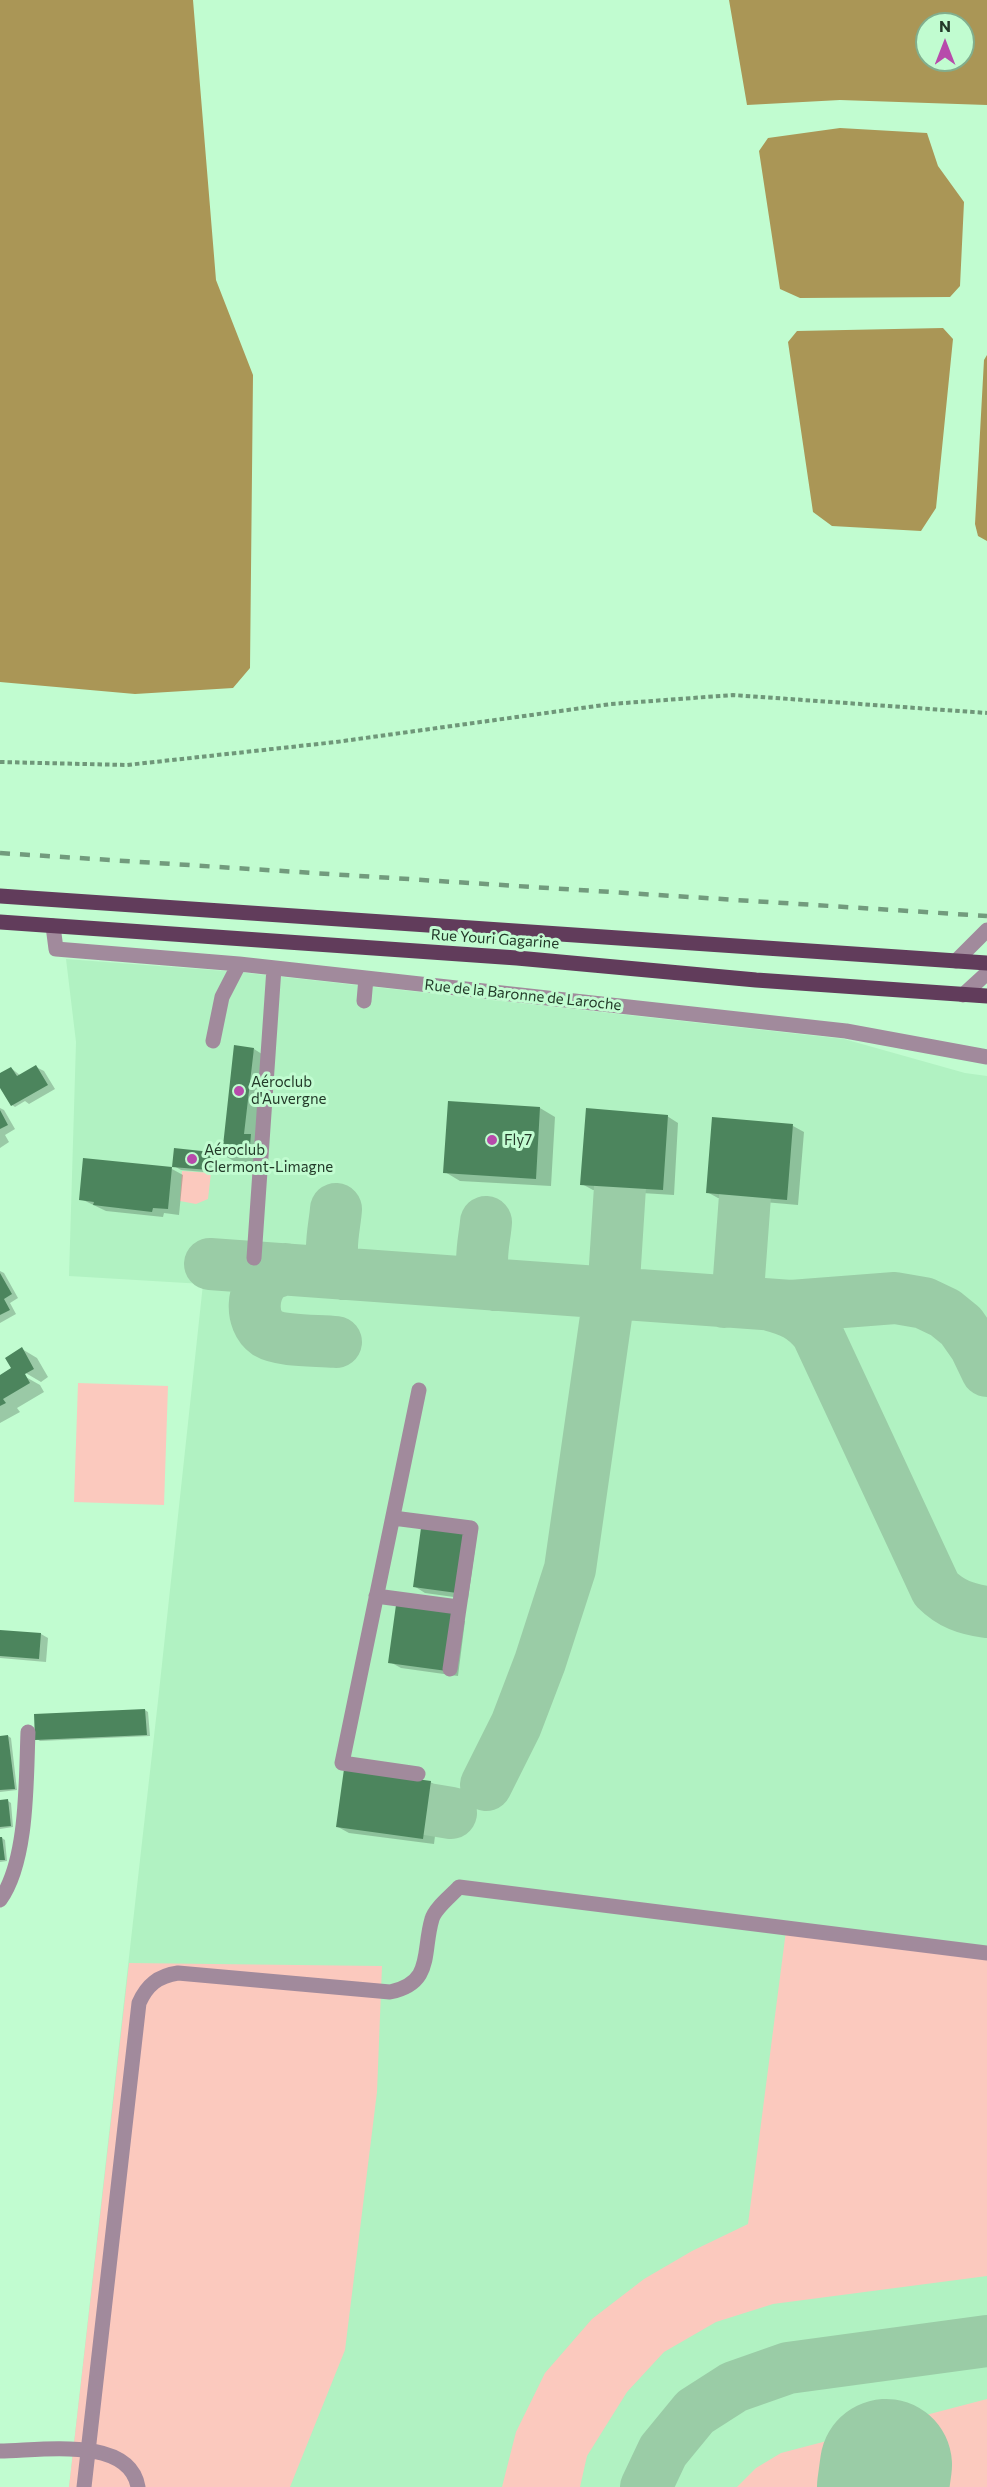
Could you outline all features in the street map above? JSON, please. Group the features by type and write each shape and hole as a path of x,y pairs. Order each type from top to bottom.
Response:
{"main road":[{"name":"Rue Youri Gagarine","path":"0,896 987,963"},
{"name":"Rue Youri Gagarine","path":"0,922 517,958 756,980 987,996"}],"street":[{"name":"Rue de la Baronne de Laroche","path":"53,926 56,949 239,964 846,1031 987,1057"},
{"path":"956,961 987,930"},
{"path":"213,1041 222,997 239,964"},
{"path":"254,1258 274,968"},
{"path":"963,995 987,973"},
{"path":"364,1001 366,978"},
{"path":"418,1774 342,1763 419,1390"},
{"path":"393,1518 471,1528 450,1669"},
{"path":"376,1596 458,1608"},
{"path":"0,1900 9,1887 20,1849 28,1732"},
{"path":"84,2487 81,2450 139,2003 145,1991 165,1976 178,1974 390,1992 405,1989 421,1974 432,1917 459,1887 987,1953"},
{"path":"0,2451 106,2452 122,2461 136,2476 138,2487"}],"path":[{"path":"0,762 127,765 336,742 611,704 733,695 987,713"}],"shaded area":[{"path":"0,0 193,0 216,280 253,375 250,668 233,688 135,694 0,682"},
{"path":"729,0 987,0 987,105 840,100 747,105"},
{"path":"840,128 927,133 938,166 964,202 960,286 950,297 800,298 780,289 759,151 768,138"},
{"path":"943,328 953,339 936,508 921,531 832,526 813,512 788,342 797,331"},
{"path":"987,355 987,541 978,536 975,524 984,360"},
{"path":"66,959 238,972 844,1039 965,1073 987,1076 987,2487 69,2487 203,1284 69,1276 76,1042"},
{"path":"182,1171 211,1173 208,1199 196,1204 180,1201"},
{"path":"78,1383 168,1386 164,1505 74,1502"},
{"path":"787,1923 987,1947 987,2276 773,2304 716,2322 664,2352 627,2392 587,2456 580,2487 502,2487 516,2432 545,2373 592,2319 644,2279 692,2251 748,2224"},
{"path":"129,1963 382,1966 377,2092 345,2350 290,2487 69,2487"},
{"path":"987,2399 987,2487 737,2487 756,2468 781,2453"}],"building":[{"name":"Aéroclub d'Auvergne","path":"234,1045 254,1048 244,1134 251,1134 249,1157 222,1155"},
{"path":"36,1065 48,1085 11,1106 0,1088 0,1073 11,1067 17,1076"},
{"name":"Fly7","path":"448,1101 540,1107 536,1179 443,1173"},
{"path":"586,1108 668,1115 663,1190 580,1185"},
{"path":"0,1110 8,1125 0,1129"},
{"path":"712,1117 793,1124 787,1200 706,1193"},
{"name":"Aéroclub Clermont-Limagne","path":"174,1148 211,1152 209,1170 172,1167"},
{"path":"83,1158 172,1167 168,1209 153,1208 152,1212 93,1205 94,1202 79,1200"},
{"path":"0,1273 12,1294 4,1299 10,1310 0,1315"},
{"path":"22,1347 34,1369 25,1374 30,1383 3,1399 6,1403 0,1406 0,1375 11,1368 5,1358"},
{"path":"421,1528 465,1534 457,1593 413,1587"},
{"path":"396,1605 455,1613 447,1671 388,1663"},
{"path":"0,1630 41,1633 39,1659 0,1656"},
{"path":"145,1709 147,1735 35,1740 34,1714"},
{"path":"8,1735 15,1789 0,1790 0,1736"},
{"path":"344,1769 431,1781 423,1839 336,1827"},
{"path":"8,1799 11,1826 0,1827 0,1800"},
{"path":"0,1837 2,1837 5,1860 0,1860"}],"taxiway":[{"path":"620,1187 614,1281 617,1290 628,1294"},
{"path":"724,1302 733,1298 738,1291 745,1196"},
{"path":"336,1209 332,1254 337,1269 343,1274"},
{"path":"486,1222 482,1265 488,1280 494,1285"},
{"path":"210,1264 791,1306 895,1298 924,1303 945,1313 961,1326 975,1346 987,1371"},
{"path":"285,1269 268,1276 256,1296 255,1313 261,1327 267,1333 282,1338 336,1342"},
{"path":"486,1785 516,1725 540,1662 570,1569 607,1310 614,1299 628,1294"},
{"path":"770,1305 796,1314 817,1333 936,1589 959,1605 987,1612"},
{"path":"427,1809 451,1813"},
{"path":"646,2487 663,2451 695,2412 734,2387 788,2368 987,2341"}],"runway":[{"path":"883,2487 886,2465"}],"railway":[{"path":"0,853 987,916"}],"place":[{"name":"Aéroclub d'Auvergne","path":"239,1091"},
{"name":"Fly7","path":"492,1140"},
{"name":"Aéroclub Clermont-Limagne","path":"192,1159"}]}
